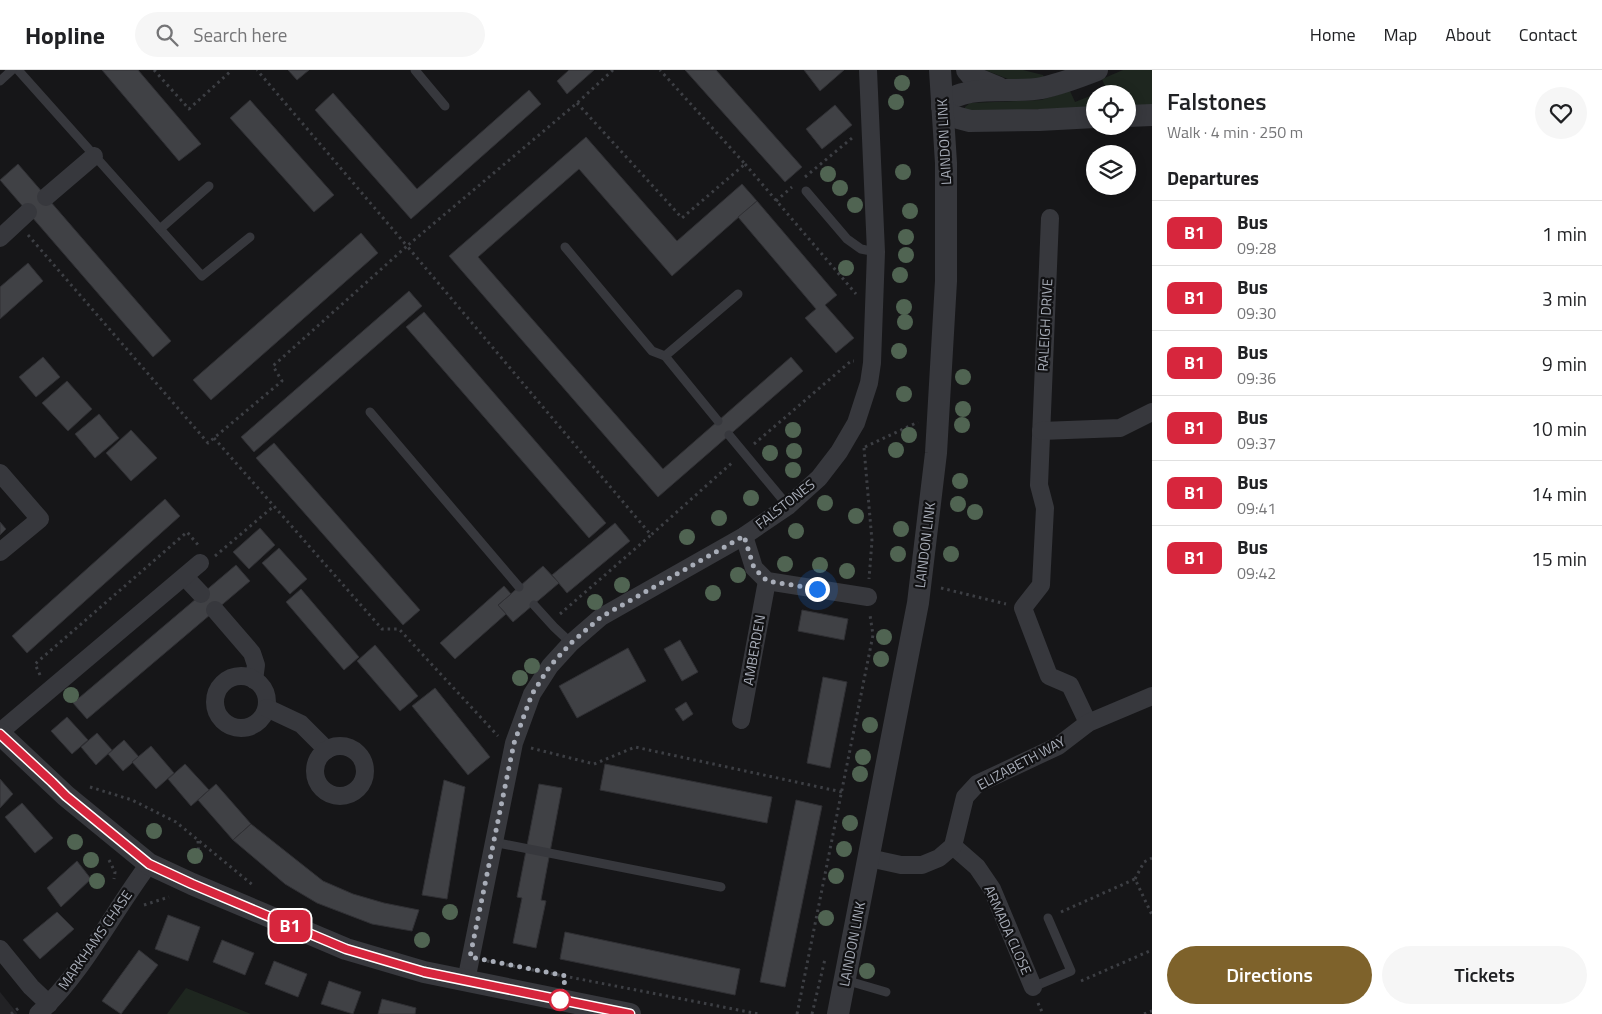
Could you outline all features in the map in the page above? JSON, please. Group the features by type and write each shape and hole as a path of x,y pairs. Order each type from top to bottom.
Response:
{"street":[{"name":"FALSTONES","path":"466,981 514,743 532,694 550,666 571,643 601,617 744,536 788,506 819,478 839,452 856,424 869,383 872,363 876,252 868,70"},
{"name":"LAINDON LINK","path":"838,1014 918,604 936,453 946,281 946,163 940,70"},
{"path":"967,70 973,77 988,85 1019,91"},
{"path":"1086,117 970,121 947,113 942,106 947,100 964,93 1019,91 1042,88 1097,70"},
{"path":"1136,116 1152,115"},
{"path":"946,163 947,153 958,132 969,125 987,121"},
{"path":"46,197 94,156"},
{"path":"0,238 23,216"},
{"name":"RALEIGH DRIVE","path":"1023,608 1041,585 1045,508 1039,485 1050,218"},
{"path":"1041,431 1120,428 1152,412"},
{"path":"0,473 40,519 0,552"},
{"path":"744,536 754,568 767,581 868,597"},
{"path":"202,558 185,577 0,733 66,796 149,864 245,908 346,949 424,972 630,1014"},
{"path":"185,577 201,594"},
{"name":"AMBERDEN","path":"741,720 767,581"},
{"path":"1023,608 1049,676 1070,685 1088,723"},
{"path":"215,610 252,653 256,665 254,680"},
{"path":"238,676 254,680 261,685 265,692 266,708 258,722 251,727 234,728 220,717 216,709 217,691 230,678 238,676"},
{"name":"ELIZABETH WAY","path":"953,846 965,797 977,784 1058,746 1088,723 1152,696"},
{"path":"266,708 301,724 327,750"},
{"path":"869,858 901,865 922,864 939,858 953,846"},
{"name":"ARMADA CLOSE","path":"953,846 977,867 992,888 1033,987"},
{"name":"MARKHAMS CHASE","path":"44,1009 85,959 149,864"},
{"path":"0,949 31,986 44,1009"}],"lane":[{"path":"0,81 12,70"},
{"path":"18,70 202,276 250,237"},
{"path":"414,70 445,106"},
{"path":"160,229 209,186"},
{"path":"806,191 847,239 861,249 876,252"},
{"path":"565,248 652,351 665,356 718,421"},
{"path":"665,356 738,294"},
{"path":"370,412 519,587"},
{"path":"729,435 788,506"},
{"path":"534,605 571,643"},
{"path":"493,842 721,887"},
{"name":"ARMADA CLOSE","path":"1033,987 1071,971 1048,918"},
{"path":"845,980 886,992"}],"path":[{"path":"154,70 189,109 232,70"},
{"path":"257,70 651,535"},
{"path":"660,70 745,164 857,296"},
{"path":"23,216 23,230 208,443 282,380 273,366 407,246 577,103 609,71"},
{"path":"577,103 682,218 745,164"},
{"path":"776,201 858,133"},
{"path":"557,616 851,361 872,363"},
{"path":"864,447 922,421"},
{"path":"797,1014 873,635 868,597 872,541 864,447 856,424"},
{"path":"214,438 382,629 399,629 502,740 594,764 635,747 842,792"},
{"path":"38,682 40,673 35,664 188,532 202,558"},
{"path":"920,583 1023,608"},
{"path":"89,787 132,800 176,822 258,889"},
{"path":"1048,918 1136,879 1144,862 1152,858"},
{"path":"1136,879 1152,915"},
{"path":"140,907 171,896"},
{"path":"1072,984 1152,950"},
{"path":"470,957 759,1014"},
{"path":"812,1014 825,957"},
{"path":"1033,987 1043,1014"},
{"path":"1144,1014 1152,1010"}],"shaded area":[{"path":"985,70 1023,70 1043,75 1045,79 1013,81"},
{"path":"1123,70 1152,70 1152,106 1136,107 1136,85 1104,85 1102,79"},
{"path":"1070,91 1075,102 1086,98 1086,107 970,112 965,109 970,103 1041,100"},
{"path":"186,988 251,1014 167,1014"},
{"path":"0,992 17,1013 17,1014 0,1014"}],"building":[{"path":"102,70 138,70 201,144 179,161"},
{"path":"288,70 309,70 297,80"},
{"path":"569,70 594,70 567,94 557,81"},
{"path":"685,70 716,70 802,167 785,182"},
{"path":"804,70 844,70 820,91"},
{"path":"529,90 541,104 411,219 315,110 333,93 417,189"},
{"path":"250,100 334,195 314,212 230,118"},
{"path":"835,105 852,125 822,149 806,129"},
{"path":"586,137 677,241 742,184 757,201 672,276 579,169 478,257 663,469 791,357 803,371 658,497 449,256"},
{"path":"18,164 171,341 153,357 0,180"},
{"path":"757,201 837,295 825,305 854,338 836,353 805,318 816,309 738,217"},
{"path":"361,233 378,253 211,400 193,380"},
{"path":"28,263 43,281 0,319 0,287"},
{"path":"409,291 422,306 254,452 241,437"},
{"path":"424,312 606,523 589,538 406,327"},
{"path":"43,357 60,377 36,397 19,377"},
{"path":"67,381 92,409 68,431 42,403"},
{"path":"99,414 119,438 95,458 75,434"},
{"path":"131,430 157,458 131,481 106,453"},
{"path":"274,443 420,610 403,625 256,458"},
{"path":"165,499 180,516 27,653 12,636"},
{"path":"0,522 6,529 0,535"},
{"path":"615,523 630,541 567,593 552,575"},
{"path":"260,528 275,545 249,569 233,552"},
{"path":"279,548 307,579 290,594 262,563"},
{"path":"236,565 250,581 87,719 73,703"},
{"path":"543,566 559,583 513,622 498,605"},
{"path":"504,586 511,594 498,605 506,614 455,659 440,643"},
{"path":"301,589 359,657 344,670 286,602"},
{"path":"802,610 848,619 844,640 798,631"},
{"path":"680,640 698,672 682,681 664,649"},
{"path":"375,645 418,696 400,711 357,661"},
{"path":"628,648 646,681 577,718 559,686"},
{"path":"823,677 847,682 830,768 807,763"},
{"path":"435,688 490,757 468,775 412,706"},
{"path":"686,702 693,714 683,721 675,709"},
{"path":"67,717 88,740 72,754 51,731"},
{"path":"97,733 112,750 96,765 81,747"},
{"path":"124,740 139,757 123,771 108,754"},
{"path":"151,746 174,773 156,789 132,762"},
{"path":"185,764 209,790 191,806 168,779"},
{"path":"605,764 772,797 767,823 600,790"},
{"path":"0,779 13,794 0,808"},
{"path":"444,780 465,787 447,899 422,895"},
{"path":"216,784 251,824 233,840 198,800"},
{"path":"539,784 562,788 541,900 546,901 536,948 513,943 522,898 517,897"},
{"path":"796,800 822,806 785,987 760,982"},
{"path":"22,803 53,838 35,853 5,817"},
{"path":"251,824 323,881 353,894 419,910 412,931 372,924 317,903 285,884 233,840"},
{"path":"77,861 91,879 61,907 47,888"},
{"path":"57,912 74,929 40,959 23,940"},
{"path":"168,915 200,927 188,961 155,949"},
{"path":"565,932 740,969 735,995 560,959"},
{"path":"222,940 254,953 245,975 213,962"},
{"path":"139,950 158,965 121,1014 102,1001"},
{"path":"274,961 307,974 298,997 265,984"},
{"path":"329,981 361,992 353,1014 321,1004"},
{"path":"382,999 416,1008 415,1014 378,1014"}],"bus line":[{"name":"B1","path":"0,734 66,796 149,864 245,908 346,949 424,972 630,1014"}],"route":[{"path":"560,1000 566,976 470,957 514,743 532,694 550,666 571,643 601,617 744,536 754,568 767,581 817,589"}]}
